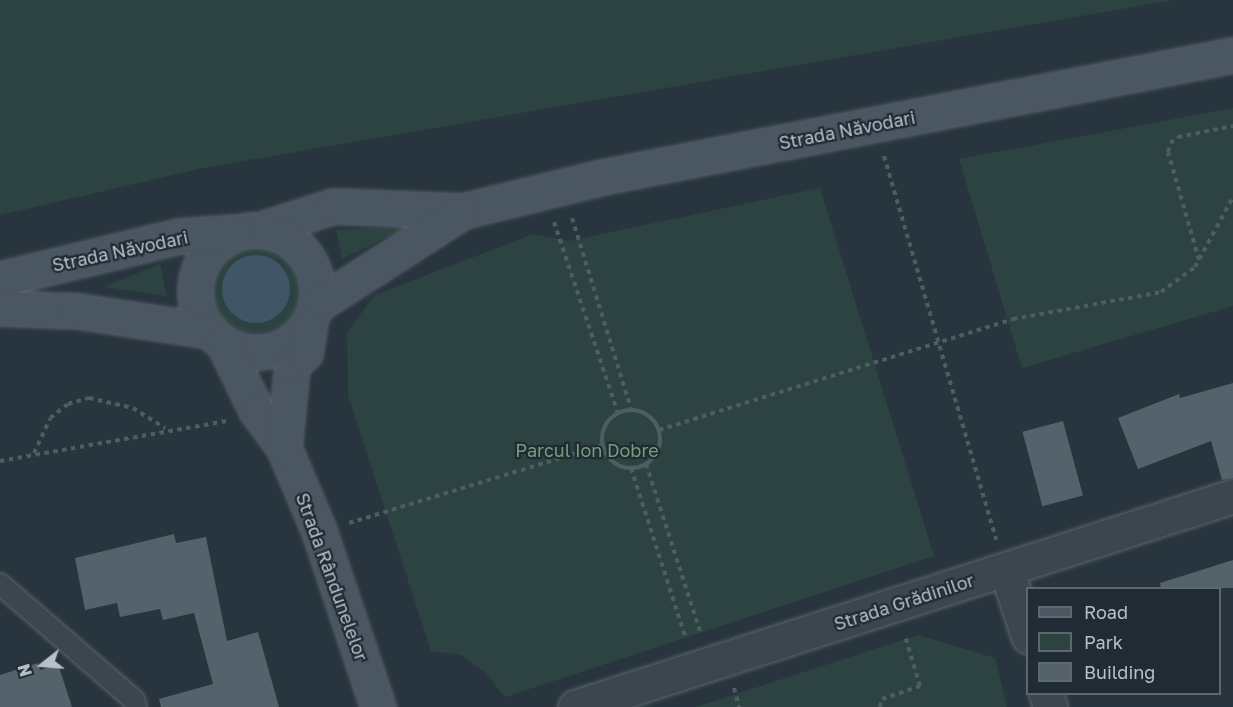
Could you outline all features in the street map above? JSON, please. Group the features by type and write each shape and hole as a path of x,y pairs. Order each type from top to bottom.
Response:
{"main road":[{"name":"Strada Năvodari","path":"0,279 178,236 252,230 333,206 463,211 553,188 1233,55"},
{"name":"Strada Năvodari","path":"313,313 463,211"},
{"path":"0,308 78,311 217,336 251,351 269,350 286,344 313,313 317,285 306,256 282,235 252,230 223,239 198,272 198,303 217,336"},
{"name":"Strada Rândunelelor","path":"284,448 292,365 305,353 313,313"},
{"name":"Strada Rândunelelor","path":"217,336 256,410 284,448 320,531 378,707"}],"street":[{"name":"Strada Grădinilor","path":"575,707 1233,496"},
{"path":"1006,569 1026,630"}],"lane":[{"path":"0,584 134,700 136,707"}],"path":[{"path":"880,124 886,174 1006,569"},
{"path":"1199,261 1168,152 1170,143 1178,137 1233,126"},
{"path":"553,188 631,409"},
{"path":"553,188 618,413"},
{"path":"659,430 1013,319 1161,292 1179,283 1199,261 1233,197"},
{"path":"34,454 50,418 68,404 89,398 133,408 166,429"},
{"path":"631,409 648,415 659,430 658,449 646,464 631,468 616,464 603,445 605,426 618,413 631,409"},
{"path":"0,461 166,429 231,421 256,410"},
{"path":"320,531 603,445"},
{"path":"646,464 703,666"},
{"path":"631,468 703,666"},
{"path":"880,707 882,699 920,686 895,604"}],"green space":[{"path":"0,0 1174,0 203,168 0,215"},
{"path":"1233,108 1233,306 1022,368 959,159"},
{"name":"Parcul Ion Dobre","path":"820,188 934,556 505,697 485,672 461,655 431,651 348,395 347,332 375,295 533,234 569,241"},
{"path":"411,226 342,259 336,230"},
{"path":"256,245 273,248 287,258 297,272 300,289 297,306 287,320 273,330 256,333 239,330 225,320 215,306 212,289 215,272 225,258 239,248"},
{"path":"160,264 167,296 103,287"},
{"path":"918,635 995,658 1007,707 696,707"}],"water":[{"path":"256,255 269,258 280,265 287,276 290,289 287,302 280,313 269,320 256,323 243,320 232,313 225,302 222,289 225,276 232,265 243,258"}],"building":[{"path":"1233,383 1233,478 1222,480 1211,441 1138,469 1118,418 1179,394 1180,398"},
{"path":"1063,421 1083,495 1042,506 1022,432"},
{"path":"174,534 176,543 206,537 227,641 258,632 279,707 161,707 159,699 213,684 194,613 163,620 160,609 120,617 117,603 85,610 75,558"},
{"path":"1233,560 1233,588 1161,587 1160,583"},
{"path":"38,663 40,670 58,664 72,707 0,707 0,675"}]}
